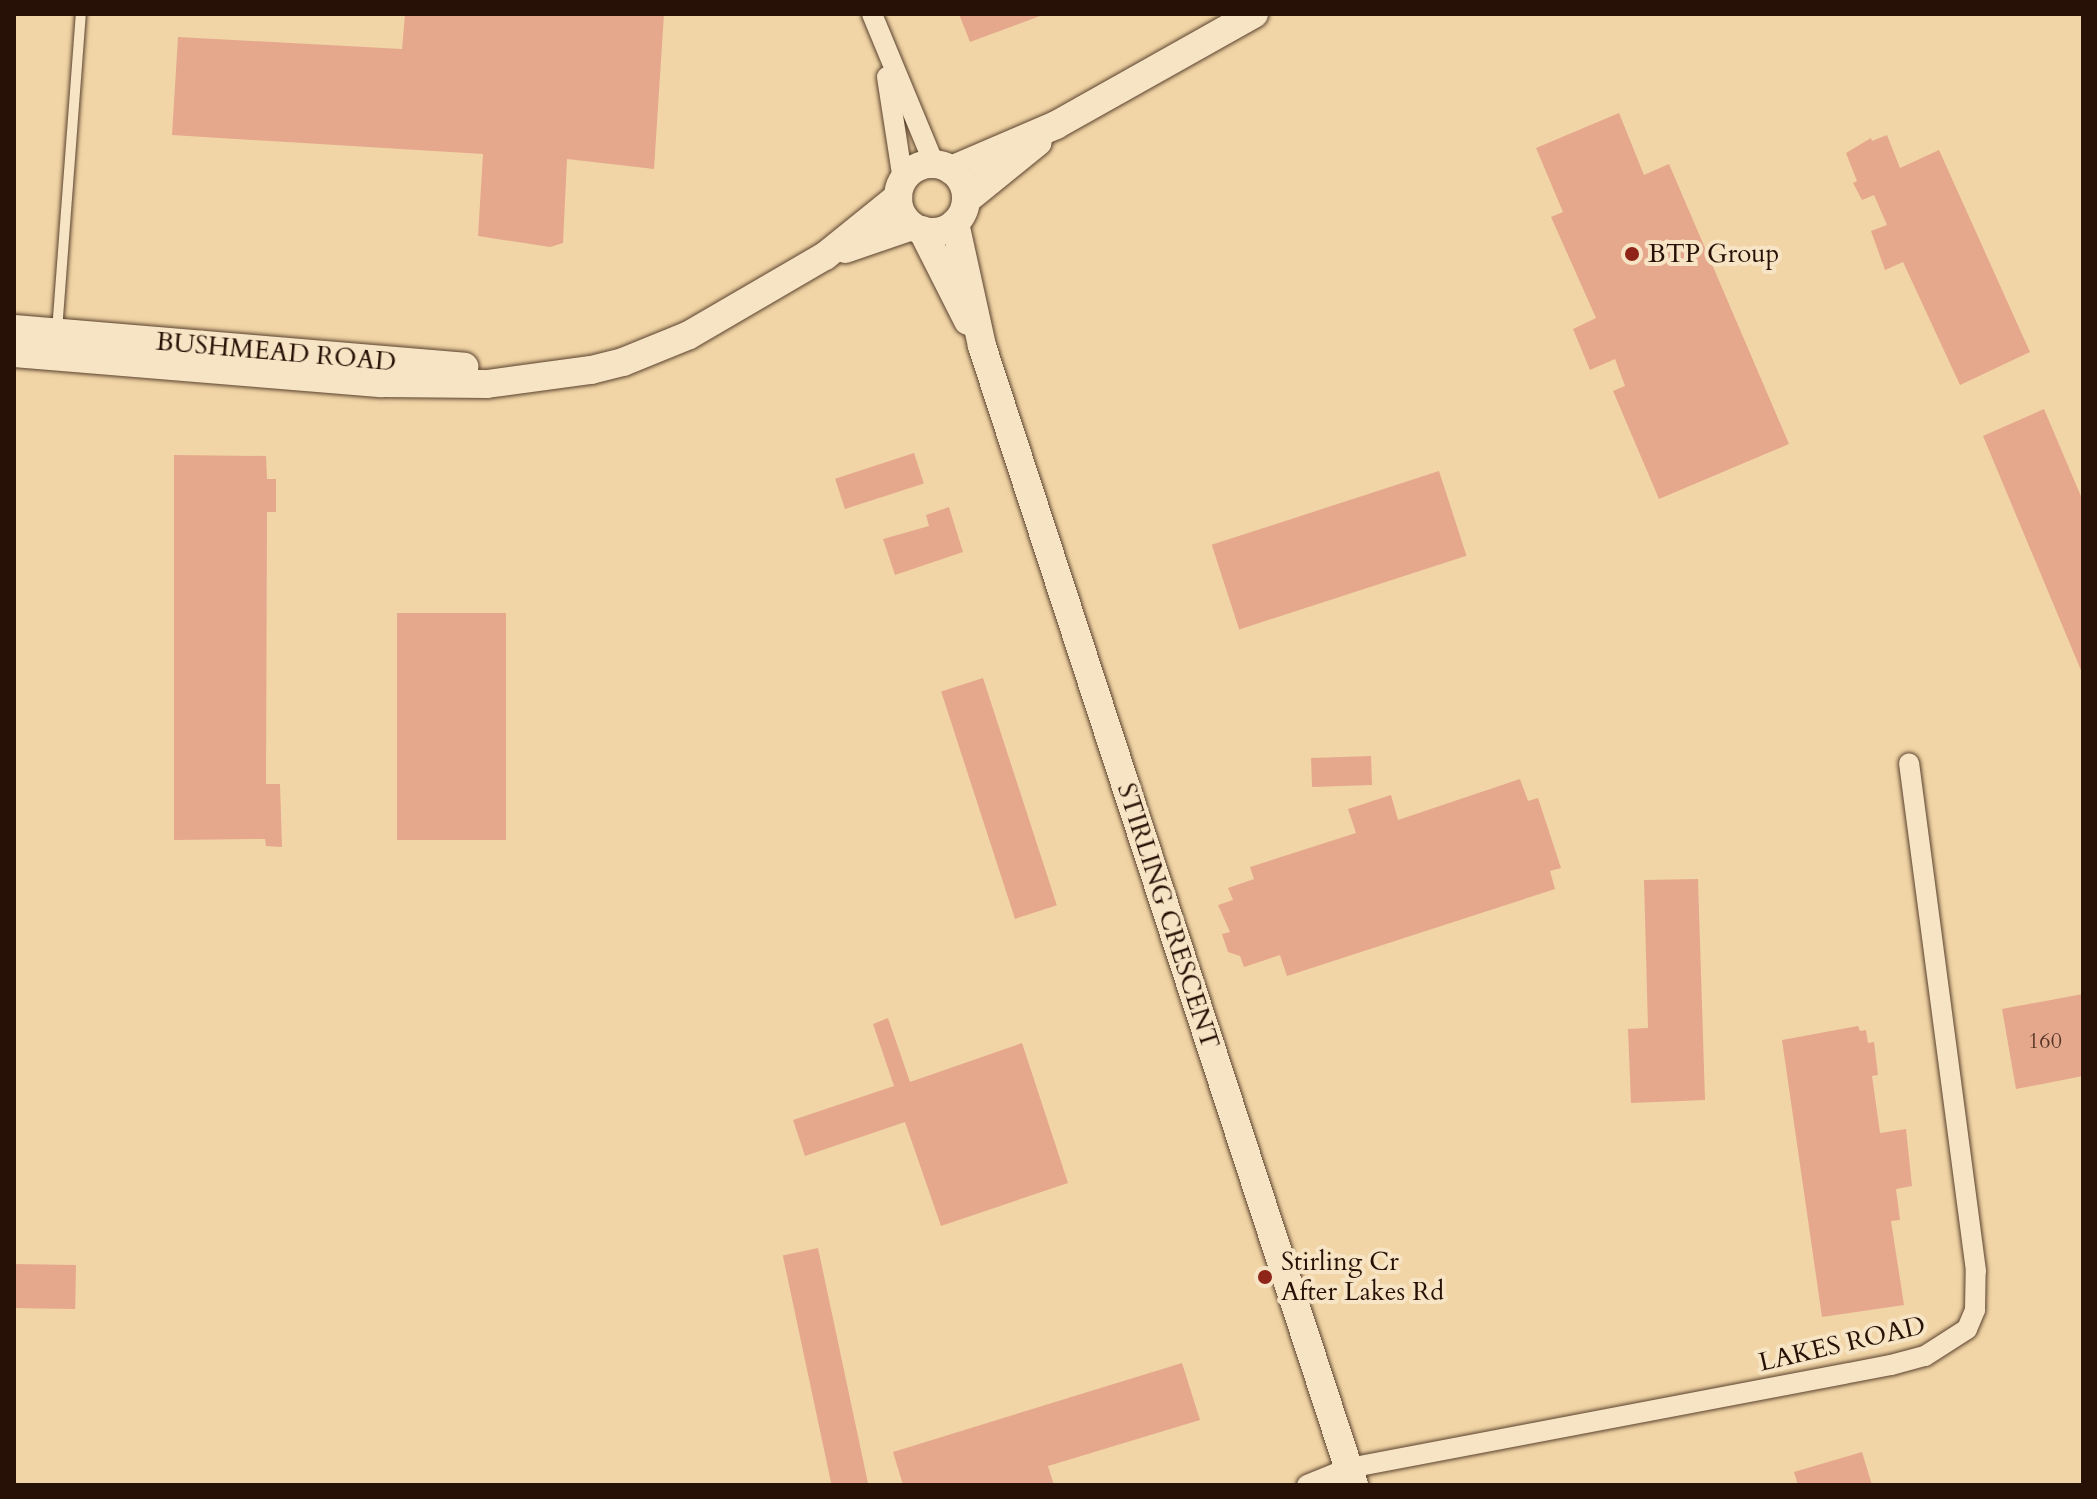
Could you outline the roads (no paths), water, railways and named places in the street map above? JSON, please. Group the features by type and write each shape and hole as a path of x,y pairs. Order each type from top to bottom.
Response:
{"main road":[{"name":"BUSHMEAD ROAD","path":"825,256 900,189 911,171 943,167 1056,125 1254,14"},
{"name":"BUSHMEAD ROAD","path":"14,329 56,343 538,376 591,370 654,351 825,256 917,228 933,232 1056,125"},
{"path":"943,167 963,183 960,211"},
{"path":"900,189 917,228"},
{"name":"STIRLING CRESCENT","path":"960,211 982,346 1352,1476"},
{"name":"STIRLING CRESCENT","path":"917,228 982,346"},
{"name":"BUSHMEAD ROAD","path":"14,353 56,343"}],"street":[{"path":"872,14 880,38 943,167"},
{"path":"880,38 900,189"},
{"name":"LAKES ROAD","path":"1307,1485 1891,1365 1936,1350 1967,1329 1975,1310 1976,1271 1909,763"}],"lane":[{"path":"56,343 81,14"}],"place":[{"name":"BTP Group","path":"1632,254"},
{"name":"Stirling Cr After Lakes Rd","path":"1265,1277"}]}
